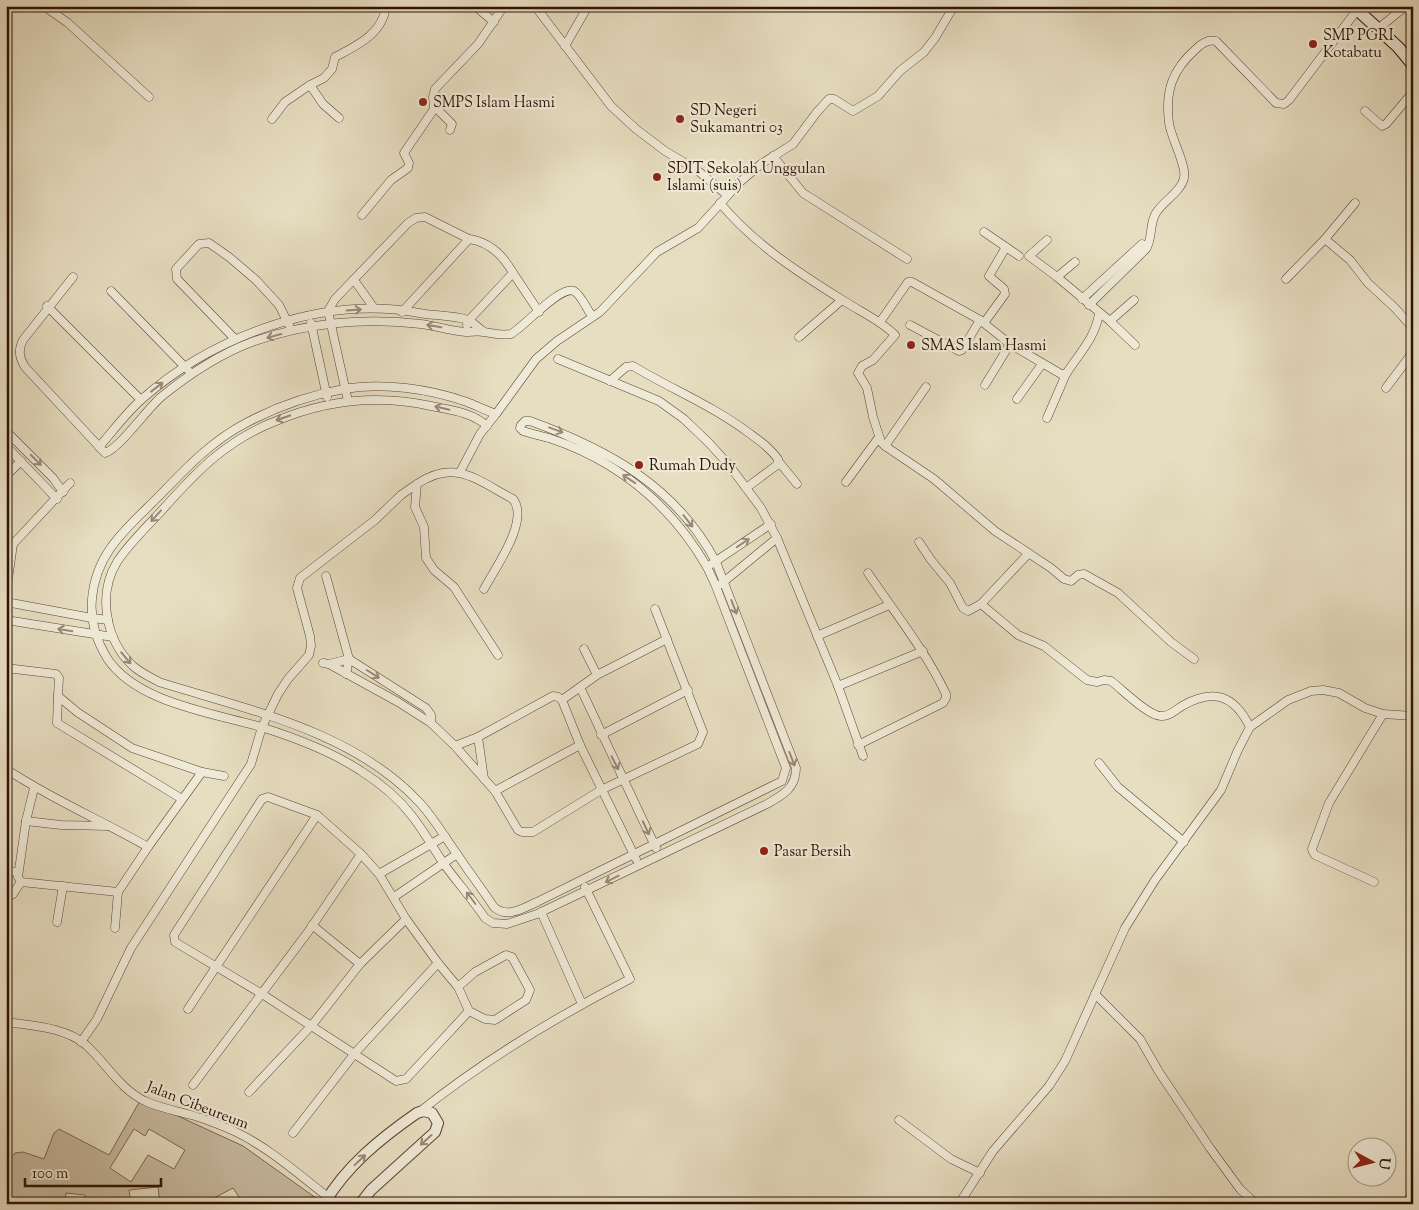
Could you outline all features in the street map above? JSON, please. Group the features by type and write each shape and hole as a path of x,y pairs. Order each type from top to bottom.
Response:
{"main road":[{"path":"1355,8 1379,28 1413,65"}],"street":[{"path":"44,6 68,23 150,97"},
{"path":"272,119 285,102 324,78 330,71 335,57 359,45 368,38 384,16 386,6"},
{"path":"476,6 494,22"},
{"path":"450,130 452,124 435,107 433,97 435,89 478,44 504,6"},
{"path":"535,6 602,98 619,115 665,151 697,170 728,195"},
{"path":"565,46 588,6"},
{"path":"484,423 496,414 536,359 557,341 600,312 657,252 698,228 720,203 761,164 793,144 817,112 830,99 836,100 853,110 878,96 900,71 929,46 954,6"},
{"path":"1089,305 1146,249 1150,242 1156,212 1184,180 1184,168 1173,138 1168,109 1169,92 1174,74 1183,60 1205,42 1216,41 1276,103 1284,104 1289,100 1355,8"},
{"path":"1379,28 1403,9"},
{"path":"310,85 320,100 339,118"},
{"path":"1365,110 1382,126 1386,124 1413,92"},
{"path":"362,215 391,180 408,168 409,163 404,153 435,107"},
{"path":"774,156 803,193 907,260"},
{"path":"720,203 742,228 762,245 842,300 880,322 895,335 873,360 862,366 858,373 867,388 879,437 885,446 934,479 990,527 1068,580 1071,581 1078,575 1084,574 1118,592 1171,642 1194,659"},
{"path":"1286,279 1326,240 1355,203"},
{"path":"348,400 328,312 335,300 408,223 416,218 426,217 469,239 482,242 493,249 505,259 539,312"},
{"path":"984,232 1019,256"},
{"path":"394,321 469,239"},
{"path":"1046,240 1029,256 1110,321 1135,345"},
{"path":"1326,240 1350,260 1368,283 1413,328"},
{"path":"235,339 178,279 176,269 199,244 209,243 229,256 278,305 292,332"},
{"path":"1082,299 1142,244"},
{"path":"910,325 959,351 962,350 982,321 1003,298 1005,292 1003,288 991,280 990,276 1006,247"},
{"path":"1057,277 1075,262"},
{"path":"466,332 468,320 513,273"},
{"path":"73,276 23,340 20,347 20,357 25,367 104,452 110,451 160,397 191,374 252,342 331,324 394,321 466,332 483,331 495,334 511,334 558,296 569,291 575,292 590,313"},
{"path":"354,280 374,308"},
{"path":"880,322 910,281 982,321 1010,344 1042,364 1061,374 1066,374"},
{"path":"111,291 191,374"},
{"path":"799,337 842,300"},
{"path":"1110,321 1134,300"},
{"path":"48,306 141,400"},
{"path":"99,447 141,400 185,367 235,339 288,322 328,312 374,308 404,310 468,320 483,331"},
{"path":"1047,418 1066,374 1096,327 1099,313"},
{"path":"309,316 328,404"},
{"path":"985,385 1010,344"},
{"path":"1386,388 1413,352"},
{"path":"558,360 659,401 677,413 729,465 771,524 838,686 862,756"},
{"path":"1017,399 1042,364"},
{"path":"610,381 626,366 633,366 706,404 766,445 797,484"},
{"path":"484,423 469,415 424,404 348,400 328,404 275,421 240,438 197,472 127,547 116,564 109,582 106,603 113,637 120,651 135,668 159,682 302,726 372,762 419,801 439,825 494,907 503,913 513,912 583,880 778,784 785,775 786,768 716,588 698,552 672,518 640,486 589,455 550,439 523,432 520,428 521,425 530,421 567,434 604,452 643,477 670,499 707,545 716,562 796,768 795,779 790,788 767,804 587,891 541,912 507,924 493,923 484,918 444,864 412,815 395,798 363,772 332,754 301,741 262,727 190,707 143,689 119,672 109,660 96,635 92,618 93,588 101,562 115,540 182,472 215,443 245,423 277,408 326,393 345,389 386,387 422,390 467,402 496,414"},
{"path":"885,446 926,387"},
{"path":"460,472 484,423 485,410"},
{"path":"6,431 53,478 63,492"},
{"path":"846,482 879,437"},
{"path":"6,446 56,499"},
{"path":"6,476 21,461"},
{"path":"746,488 776,467 778,462"},
{"path":"81,1042 97,1019 131,948 251,764 267,715 288,679 309,653 311,646 310,636 296,588 300,578 375,520 401,494 429,476 447,471 460,472 513,499 517,506 518,514 511,541 484,589"},
{"path":"6,593 10,546 70,483"},
{"path":"417,484 416,511 424,526 426,558 434,570 454,587 498,655"},
{"path":"707,567 771,524"},
{"path":"716,588 777,538"},
{"path":"919,542 950,583 962,608 968,611 981,604 1028,554"},
{"path":"858,745 945,701 946,694 923,651 868,573"},
{"path":"326,576 349,659 346,674"},
{"path":"6,602 108,620"},
{"path":"981,604 1018,635 1044,646 1087,680 1111,682 1152,714 1165,716 1193,700 1221,696 1242,712 1250,727"},
{"path":"816,636 890,605"},
{"path":"431,723 431,715 426,708 349,659 326,664 382,693 431,723 495,791 514,824 522,832 533,832 601,790 698,744 701,739 703,732 655,609"},
{"path":"6,620 113,637"},
{"path":"562,700 598,676 667,639"},
{"path":"584,649 598,676"},
{"path":"838,686 923,651"},
{"path":"6,668 58,675 57,723 182,799"},
{"path":"382,693 387,683"},
{"path":"580,687 601,735 660,855"},
{"path":"601,735 688,690"},
{"path":"970,1204 961,1201 1000,1141 1057,1075 1071,1049 1125,928 1155,880 1221,790 1250,727 1288,700 1310,691 1323,690 1339,693 1365,708 1383,714 1413,716"},
{"path":"58,696 77,712 132,748 202,772 224,776"},
{"path":"454,746 478,737 554,696 558,697 562,700 601,790 639,865"},
{"path":"1374,882 1315,855 1312,849 1329,803 1383,714"},
{"path":"478,737 484,779"},
{"path":"495,791 580,745"},
{"path":"123,762 132,748"},
{"path":"1099,763 1118,787 1184,842"},
{"path":"6,768 34,788 111,826 148,847"},
{"path":"115,928 118,892 202,772"},
{"path":"21,882 18,878 18,872 26,821 34,788"},
{"path":"458,987 475,972 506,955 512,957 529,987 529,994 526,1000 495,1020 485,1019 469,1011 458,987 406,919 379,874 361,854 317,814 268,797 262,798 174,935 175,942 312,1025 399,1081 406,1079 469,1011"},
{"path":"188,1009 317,814"},
{"path":"26,821 61,825 111,826"},
{"path":"379,874 445,836"},
{"path":"193,1085 262,994 361,854"},
{"path":"394,897 457,854"},
{"path":"6,871 18,872"},
{"path":"326,1200 355,1163 397,1127 478,1067 582,1004 630,979 583,880"},
{"path":"21,882 118,892"},
{"path":"6,898 13,894 21,882"},
{"path":"57,922 63,886"},
{"path":"541,912 582,1004"},
{"path":"248,1092 312,1025 360,964 406,919"},
{"path":"312,925 360,964"},
{"path":"293,1133 355,1054 438,963"},
{"path":"1095,994 1140,1039 1159,1072 1205,1140 1240,1189 1256,1204"},
{"name":"Jalan Cibeureum","path":"6,1022 50,1029 75,1038 101,1060 123,1086 134,1095 147,1102 193,1115 236,1132 263,1148 326,1200"},
{"path":"360,1204 371,1190 435,1132 438,1123 435,1116 439,1096"},
{"path":"417,1113 425,1111 435,1116"},
{"path":"899,1120 951,1159 980,1173"},
{"path":"1407,1204 1413,1192"}],"shaded area":[{"path":"141,1099 243,1146 316,1198 313,1204 237,1204 235,1200 239,1197 233,1188 216,1197 220,1204 200,1204 196,1201 190,1204 160,1204 158,1187 129,1190 131,1204 112,1204 112,1200 88,1198 87,1204 85,1204 85,1195 66,1193 65,1200 44,1199 44,1203 57,1204 6,1204 6,1165 15,1153 23,1152 44,1159 54,1133 59,1129 109,1155","holes":["134,1129 145,1136 149,1129 185,1150 174,1169 148,1155 131,1182 110,1168"]}],"place":[{"name":"SMP PGRI Kotabatu","path":"1313,44"},
{"name":"SMPS Islam Hasmi","path":"423,102"},
{"name":"SD Negeri Sukamantri 03","path":"680,119"},
{"name":"SDIT Sekolah Unggulan Islami (suis)","path":"657,177"},
{"name":"SMAS Islam Hasmi","path":"911,345"},
{"name":"Rumah Dudy","path":"639,465"},
{"name":"Pasar Bersih","path":"764,851"}]}
